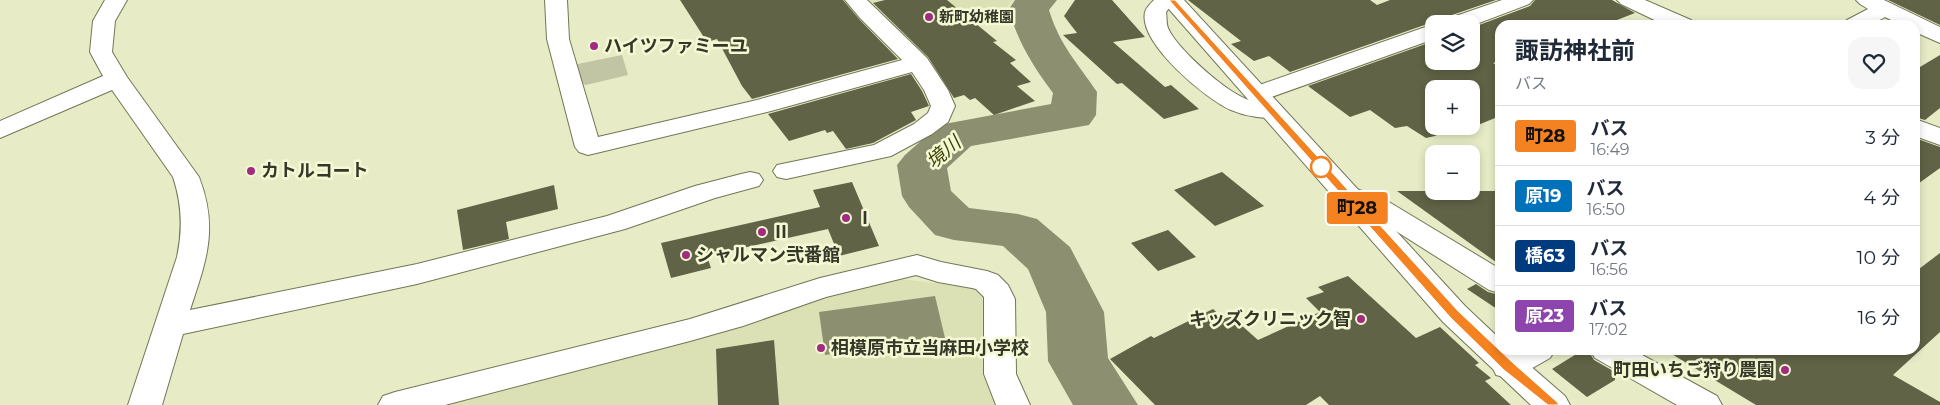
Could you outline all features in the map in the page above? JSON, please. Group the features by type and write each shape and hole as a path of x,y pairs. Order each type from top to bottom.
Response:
{"street":[{"path":"116,0 104,21 101,52 116,79 186,177 192,194 196,220 196,237 192,257 145,405"},
{"path":"556,0 558,39 571,92 588,147 762,106 920,63"},
{"path":"786,171 882,151 923,129 939,117 944,106 940,95 920,63 879,26 856,0"},
{"path":"1165,0 1156,11 1156,18 1165,45 1193,73 1236,103 1245,107 1264,102 1425,35"},
{"path":"1172,0 1454,314 1495,353"},
{"path":"1480,15 1522,0"},
{"path":"1628,0 1670,20"},
{"path":"1860,20 1876,4 1908,20"},
{"path":"1920,26 1940,36"},
{"path":"0,130 116,79"},
{"path":"1920,128 1940,137"},
{"path":"170,326 426,272 615,223 705,192 750,180"},
{"path":"1342,191 1379,208 1495,280"},
{"path":"395,405 690,330 820,288 917,264 938,272 976,278 986,282 996,292 1000,299 1000,374 1013,405"},
{"path":"1497,355 1553,405"},
{"path":"1508,366 1529,355"},
{"path":"1615,355 1705,405"}],"shaded area":[{"name":"新町幼稚園","path":"872,0 1013,0 1003,12 902,39 863,2"},
{"path":"622,55 628,75 586,85 577,82 573,65"},
{"name":"相模原市立当麻田小学校","path":"901,279 976,288 984,296 989,310 984,369 998,405 436,405 740,326 825,298"},
{"path":"935,296 945,338 825,355 819,312"}],"building":[{"path":"680,0 843,0 898,59 752,99 742,86 717,39 707,42"},
{"path":"885,0 947,0 997,41 993,42 1016,60 1010,63 1031,82 1017,86 1035,101 994,115 975,98 970,100 964,95 954,98 928,57 873,3"},
{"path":"1075,0 1112,0 1145,37 1113,42 1165,87 1171,85 1199,109 1164,119 1122,83 1117,84 1063,35 1077,33 1064,16"},
{"path":"1188,0 1370,0 1377,5 1390,0 1496,0 1452,15 1425,15 1425,25 1290,72 1269,56 1254,61 1231,44 1241,41"},
{"path":"1535,0 1612,0 1635,13 1617,20 1495,20 1495,62 1493,63 1495,64 1495,118 1480,124 1480,80 1425,80 1425,135 1437,135 1435,136 1426,138 1407,126 1395,128 1370,110 1350,117 1308,86 1425,44 1425,70 1480,70 1480,25 1530,6"},
{"path":"1888,0 1940,0 1940,25"},
{"path":"1940,55 1940,108 1925,120 1920,118 1920,67"},
{"path":"911,74 929,106 911,112 916,120 873,143 846,149 833,131 827,133 825,130 789,141 768,114"},
{"path":"1920,140 1940,147 1940,168 1920,182"},
{"path":"1222,172 1264,206 1215,226 1174,190"},
{"path":"852,182 879,246 839,256 828,229 707,256 711,268 671,278 661,243 820,207 813,190"},
{"path":"554,185 558,209 506,222 509,239 463,250 457,210"},
{"path":"1397,191 1425,191 1425,200 1480,200 1480,191 1495,191 1495,261"},
{"path":"1168,230 1196,257 1158,271 1131,243"},
{"name":"町田いちご狩り農園","path":"1940,253 1940,332 1920,350 1920,268"},
{"path":"1348,276 1416,338 1440,327 1479,363 1475,365 1491,378 1485,381 1511,405 1329,405 1320,396 1306,405 1155,405 1110,359 1151,336 1154,338 1213,309 1224,319 1231,316 1258,340 1320,312 1306,298 1324,292 1318,287"},
{"path":"1476,284 1488,292 1495,294 1495,308 1467,289"},
{"path":"774,340 779,405 718,405 716,349"},
{"path":"1575,355 1591,355 1594,360 1615,372 1615,380 1587,397 1552,369"},
{"name":"町田いちご狩り農園","path":"1673,355 1915,355 1893,375 1940,402 1940,405 1756,405"}],"waterway":[{"name":"境川","path":"1037,0 1029,9 1033,22 1041,43 1059,72 1075,92 1073,115 956,135 922,165 927,196 954,223 1018,231 1051,260 1075,312 1078,361 1106,405"}],"bus line":[{"name":"町28","path":"1172,0 1454,314 1495,353"},
{"name":"町28","path":"1497,355 1552,405"}],"place":[{"name":"新町幼稚園","path":"929,17"},
{"name":"ハイツファミーユ","path":"594,46"},
{"name":"カトルコート","path":"251,171"},
{"name":"Ⅰ","path":"846,218"},
{"name":"Ⅱ","path":"762,232"},
{"name":"シャルマン弐番館","path":"686,255"},
{"name":"キッズクリニック智","path":"1361,319"},
{"name":"相模原市立当麻田小学校","path":"821,348"},
{"name":"町田いちご狩り農園","path":"1785,370"}]}
